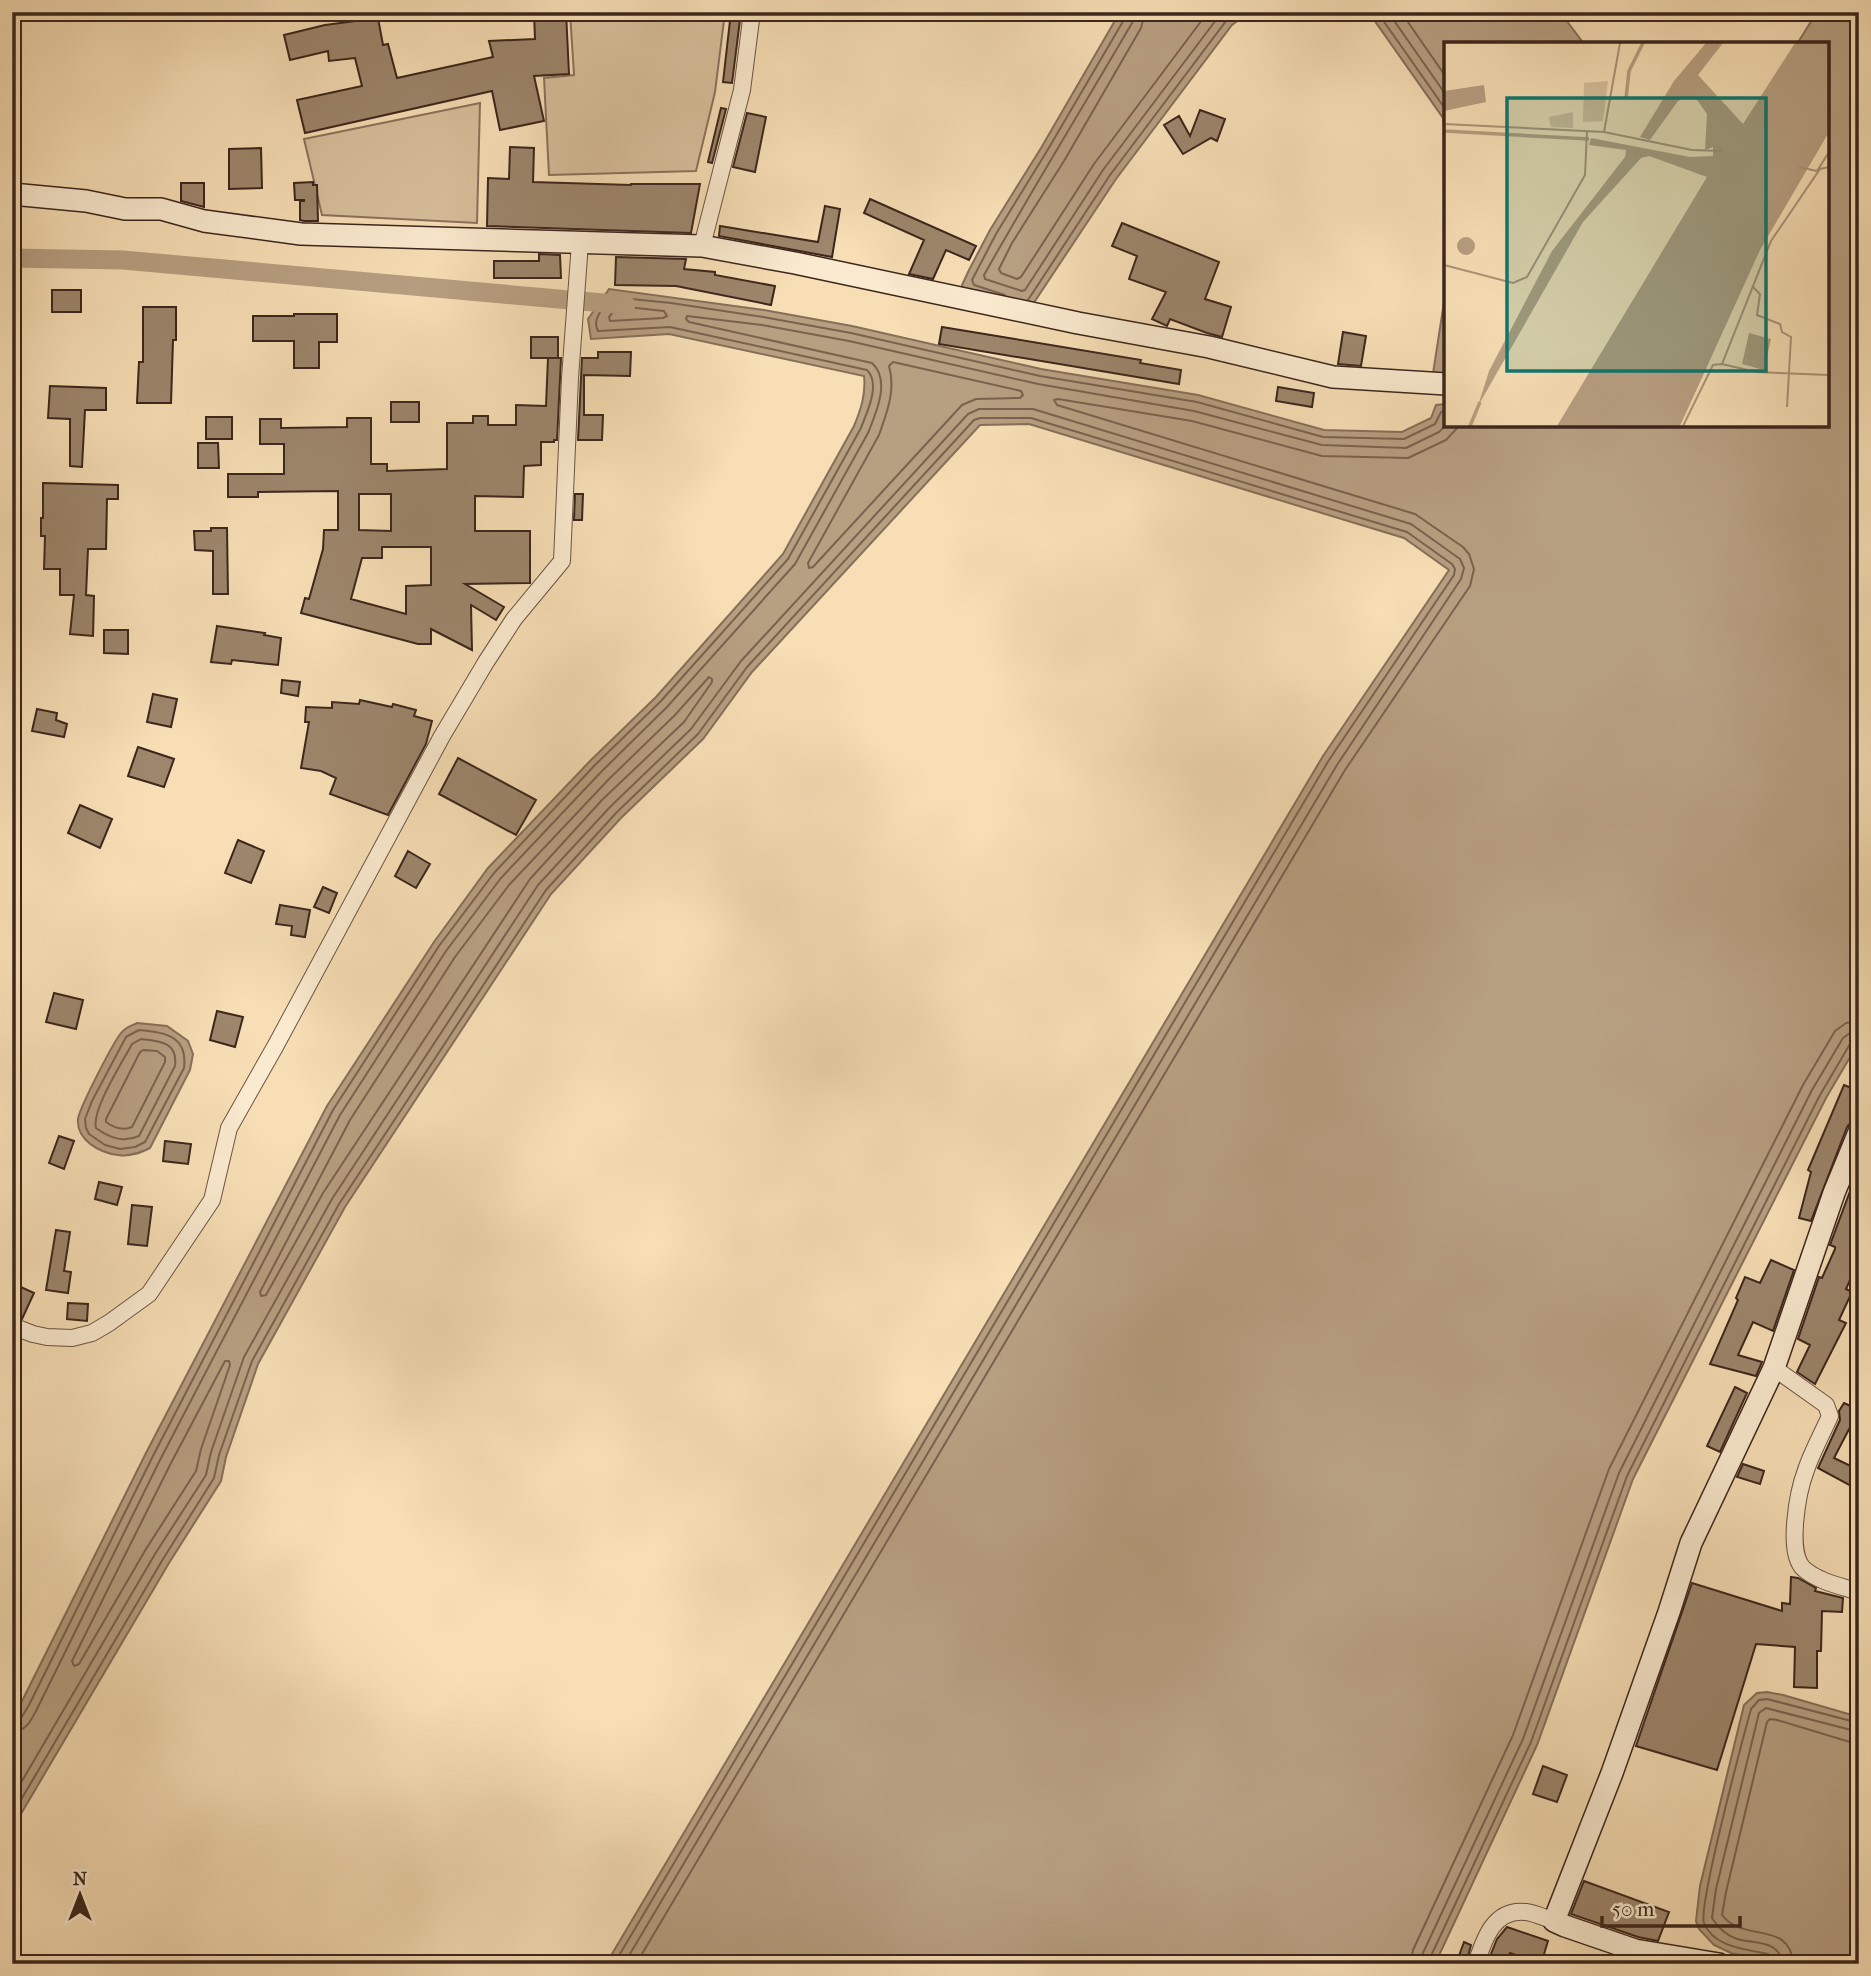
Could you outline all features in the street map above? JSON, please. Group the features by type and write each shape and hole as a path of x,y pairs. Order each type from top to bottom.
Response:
{"main road":[{"path":"12,194 86,201 125,209 161,209 204,221 301,234 580,253 702,246 1209,347 1333,377 1444,384"},
{"path":"1719,1964 1635,1950 1554,1921 1616,1760 1691,1543 1774,1368 1834,1193 1859,1132"}],"street":[{"path":"702,246 742,90 752,12"},
{"path":"12,1326 47,1337 72,1338 92,1333 149,1294 212,1200 229,1128 442,736 514,619 562,561 570,378 580,253"},
{"path":"1774,1368 1826,1405 1830,1416 1805,1471 1794,1548 1797,1559 1803,1569 1822,1580 1859,1592"},
{"path":"1476,1964 1489,1928 1499,1919 1510,1913 1527,1912 1554,1921"}],"shaded area":[{"path":"570,12 725,12 715,92 696,171 549,175 544,78 574,75"},
{"path":"480,103 477,223 322,215 304,139"}],"water":[{"path":"1120,12 1249,12 1232,25 1116,179 1031,307 963,288 962,285 990,230"},
{"path":"1343,12 1560,12 1582,42 1444,42 1444,125 1443,118 1374,20"},
{"path":"1817,12 1859,12 1859,1042 1826,1098 1633,1479 1537,1745 1435,1964 606,1964 1323,756 1449,570 1404,538 1029,424 980,425 752,672 703,739 621,818 551,894 345,1207 258,1364 226,1457 221,1481 169,1563 12,1829 12,1721 147,1451 327,1106 434,942 488,868 590,761 656,697 783,554 857,420 864,395 864,376 669,334 591,339 588,319 609,289 764,310 852,326 1041,369 1198,395 1324,430 1402,432 1431,418 1436,405 1444,404 1444,427 1829,427 1829,42 1798,42"},
{"path":"1444,302 1444,380 1432,380"},
{"path":"137,1023 167,1026 188,1041 193,1054 190,1070 150,1148 135,1154 118,1155 90,1144 81,1133 78,1119 113,1045 124,1030"},
{"path":"1767,1692 1859,1717 1858,1964 1782,1964 1731,1953 1714,1945 1699,1929 1696,1921 1700,1886 1744,1705 1757,1693"}],"building":[{"path":"534,12 566,12 569,74 534,76 544,121 500,130 492,91 305,133 297,100 362,86 355,58 329,61 328,51 290,60 284,35 325,25 378,18 383,45 388,44 397,78 493,57 489,41 535,39"},
{"path":"731,12 741,12 732,83 723,82"},
{"path":"721,108 726,109 712,163 708,162"},
{"path":"1200,110 1225,119 1217,141 1211,138 1183,154 1164,125 1179,116 1190,136"},
{"path":"747,113 766,117 755,172 733,167"},
{"path":"510,147 534,148 533,182 700,184 691,233 487,226 488,178 509,179"},
{"path":"261,148 262,188 229,189 229,149"},
{"path":"313,182 313,185 317,185 318,221 300,220 300,201 304,200 295,200 294,183"},
{"path":"181,183 204,183 204,207 181,201"},
{"path":"870,199 976,246 969,260 946,250 933,279 909,274 924,240 864,213"},
{"path":"825,206 840,209 832,257 719,236 720,226 818,242"},
{"path":"1122,223 1219,262 1205,299 1231,307 1222,337 1170,319 1167,326 1152,319 1166,292 1129,279 1137,256 1112,246"},
{"path":"539,254 560,255 561,278 494,278 494,261 539,261"},
{"path":"616,257 686,259 684,269 715,272 715,275 775,286 771,305 676,286 615,285"},
{"path":"52,290 81,290 81,312 52,312"},
{"path":"143,307 176,307 171,403 137,403 139,362 143,362"},
{"path":"337,314 337,342 319,342 319,368 294,368 294,341 253,341 253,316"},
{"path":"942,327 1141,360 1140,363 1181,370 1179,384 939,344"},
{"path":"1343,332 1366,336 1361,366 1338,364"},
{"path":"531,337 558,337 558,358 531,358"},
{"path":"598,352 631,352 630,376 584,375 584,415 603,415 602,440 578,440 582,358 598,358"},
{"path":"548,358 561,358 557,440 541,442 541,465 524,466 523,497 475,496 475,531 530,531 530,583 465,584 504,607 496,620 471,605 472,650 431,629 431,644 418,644 301,613 305,598 309,599 323,549 324,530 338,530 338,491 258,492 258,497 228,497 228,474 284,474 284,444 260,444 260,419 281,419 281,428 347,427 347,418 371,418 371,464 387,464 387,471 447,469 447,423 473,423 473,416 488,416 488,425 516,425 516,405 546,406","holes":["359,494 391,494 391,531 359,530","382,547 431,547 431,585 406,586 406,614 351,599 362,558 382,558"]},
{"path":"50,386 106,388 106,410 85,410 82,467 70,466 70,419 48,418"},
{"path":"1278,387 1314,393 1312,407 1276,401"},
{"path":"391,402 419,402 419,422 391,422"},
{"path":"206,417 232,417 232,439 206,439"},
{"path":"198,443 218,443 219,468 198,468"},
{"path":"43,483 118,485 118,499 107,499 106,549 88,549 86,595 94,596 93,636 70,634 74,595 60,595 60,569 44,569 45,536 41,536"},
{"path":"575,494 583,494 582,520 574,520"},
{"path":"211,528 227,528 228,594 213,594 213,551 195,550 194,531 211,531"},
{"path":"217,626 281,638 278,665 232,660 231,664 211,662"},
{"path":"104,630 128,630 128,654 104,653"},
{"path":"282,680 300,682 298,696 281,693"},
{"path":"153,694 177,699 171,727 147,722"},
{"path":"360,700 416,710 414,716 432,721 426,744 388,815 330,794 336,778 321,771 301,768 309,722 305,722 306,707 332,708 332,702 359,704"},
{"path":"37,709 57,713 56,720 67,724 64,737 32,731"},
{"path":"138,747 174,759 164,787 128,776"},
{"path":"458,758 536,800 516,835 439,794"},
{"path":"80,805 112,819 100,848 68,833"},
{"path":"238,840 264,851 251,883 225,873"},
{"path":"408,851 430,864 416,888 395,876"},
{"path":"323,887 337,893 329,913 314,907"},
{"path":"280,905 310,910 305,937 291,935 292,926 276,924"},
{"path":"54,993 83,1000 76,1029 46,1022"},
{"path":"217,1011 243,1017 235,1047 210,1040"},
{"path":"1844,1085 1859,1091 1859,1119 1852,1121 1847,1127 1811,1221 1799,1218 1811,1172 1808,1170"},
{"path":"59,1136 74,1141 64,1169 49,1163"},
{"path":"165,1141 191,1144 188,1164 163,1161"},
{"path":"1859,1167 1859,1260 1846,1289 1852,1292 1839,1320 1846,1323 1815,1384 1797,1372 1810,1345 1798,1339 1819,1277 1822,1278 1835,1249 1830,1245"},
{"path":"99,1182 122,1187 117,1205 95,1199"},
{"path":"132,1205 152,1207 147,1246 128,1244"},
{"path":"56,1230 70,1232 64,1271 71,1272 68,1293 46,1290"},
{"path":"1771,1260 1794,1270 1773,1331 1753,1322 1738,1355 1762,1362 1756,1376 1710,1364 1745,1277 1760,1283"},
{"path":"12,1283 34,1293 22,1319 12,1316"},
{"path":"68,1303 88,1304 87,1321 67,1319"},
{"path":"1735,1387 1747,1393 1720,1452 1707,1446"},
{"path":"1844,1403 1859,1410 1834,1458 1859,1470 1851,1486 1818,1468 1840,1420 1839,1411"},
{"path":"1743,1464 1764,1471 1760,1484 1737,1477"},
{"path":"1791,1577 1816,1588 1815,1591 1843,1598 1842,1612 1822,1611 1821,1651 1817,1651 1817,1688 1794,1687 1795,1647 1756,1644 1717,1770 1636,1746 1692,1583 1782,1611 1782,1603 1790,1604"},
{"path":"1543,1766 1567,1775 1557,1802 1533,1794"},
{"path":"1584,1881 1669,1912 1658,1941 1638,1937 1571,1914"},
{"path":"1507,1927 1548,1941 1541,1964 1510,1953 1509,1957 1524,1962 1523,1964 1487,1964 1497,1939"},
{"path":"1464,1942 1471,1945 1466,1964 1456,1964"}],"waterway":[{"path":"12,258 123,260 626,305"}]}
